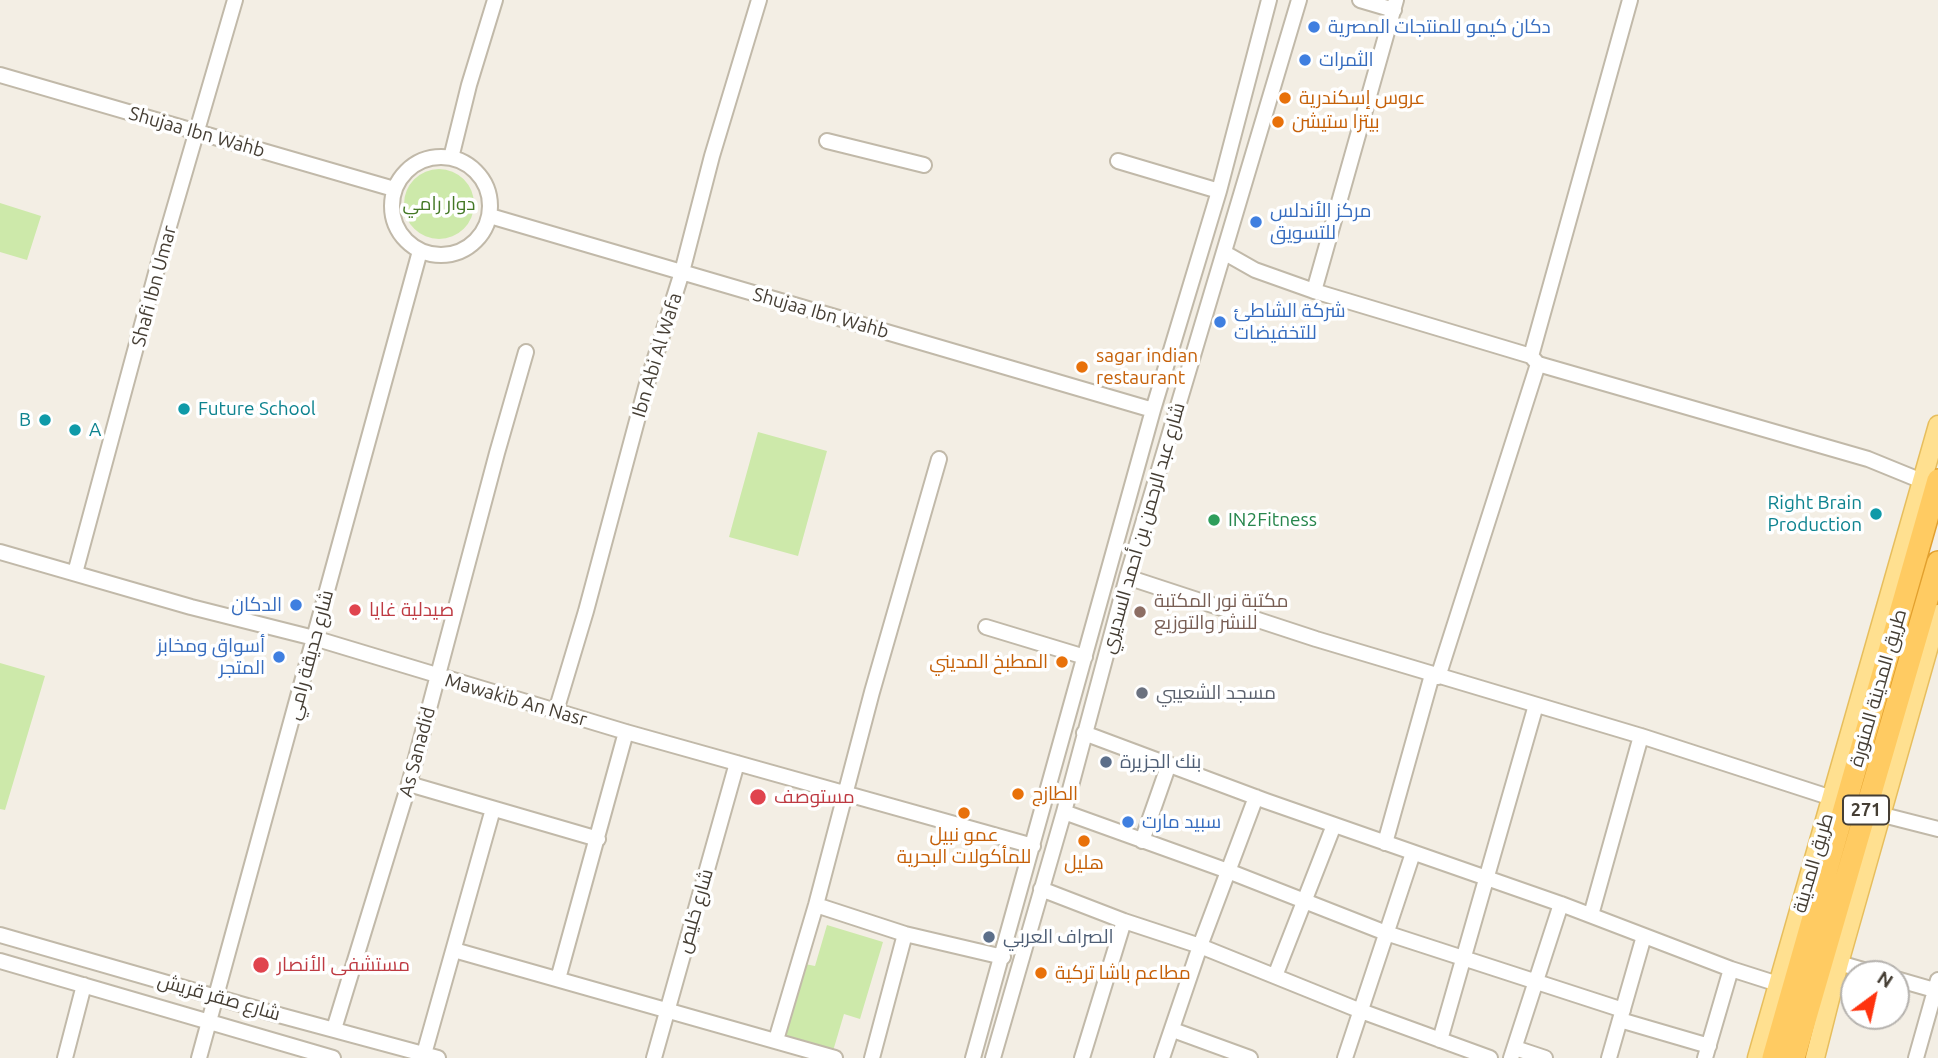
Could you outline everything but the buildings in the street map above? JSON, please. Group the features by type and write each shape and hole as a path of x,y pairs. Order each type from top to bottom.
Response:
{"highway":[{"name":"طريق المدينة المنورة","path":"1773,1058 1928,512 1930,481"},
{"name":"طريق المدينة المنورة","path":"1794,1058 1938,562"}],"main road":[{"name":"طريق المدينة","path":"1757,1058 1852,727 1930,481 1938,425"},
{"path":"1852,727 1928,512"},
{"path":"1815,1058 1839,963 1933,652 1938,614"},
{"path":"1876,836 1901,690"}],"street":[{"name":"Shafi Ibn Umar","path":"75,573 163,247 235,0"},
{"path":"451,158 469,85 495,0"},
{"name":"Ibn Abi Al Wafa","path":"556,711 586,611 646,387 682,272 712,156 759,0"},
{"name":"شارع عبد الرحمن بن أحمد السديري","path":"973,1058 1153,410 1219,191 1269,0"},
{"name":"شارع عبد الرحمن بن أحمد السديري","path":"993,1058 1064,812 1126,577 1299,0"},
{"path":"1314,290 1395,5 1360,0"},
{"path":"1385,843 1534,360 1630,0"},
{"name":"Shujaa Ibn Wahb","path":"0,75 394,190"},
{"path":"1240,112 1264,118"},
{"path":"827,141 924,165"},
{"path":"433,157 451,158 469,166 482,179 490,197 490,216 481,237 462,252 439,257 420,251 399,235 391,213 394,190 403,174 416,163 433,157"},
{"path":"1118,161 1219,191"},
{"name":"Shujaa Ibn Wahb","path":"490,216 1153,410"},
{"name":"شارع حديقة رامي","path":"199,1058 420,251"},
{"path":"1225,253 1255,270 1314,290 1534,360 1868,459 1930,481"},
{"name":"As Sanadid","path":"334,1029 409,784 496,453 526,352"},
{"path":"776,1040 939,459"},
{"name":"Mawakib An Nasr","path":"0,552 191,607 314,638 626,732 1033,846"},
{"path":"1126,577 1435,676 1641,736 1832,798"},
{"path":"986,627 1086,657"},
{"path":"1440,1040 1536,705"},
{"path":"558,979 626,732"},
{"path":"1084,733 1778,984"},
{"path":"1591,915 1641,736"},
{"name":"شارع خليص","path":"654,1058 737,764"},
{"path":"1142,841 1169,764"},
{"path":"409,784 597,839"},
{"path":"1163,1058 1200,946 1256,797"},
{"path":"431,1056 454,950 493,809"},
{"path":"1064,812 1228,871 1387,933 1536,982 1707,1052 1731,969"},
{"path":"1883,815 1938,829"},
{"path":"1275,976 1334,825"},
{"path":"1345,1058 1413,853"},
{"path":"1041,888 1490,1058"},
{"path":"1545,1058 1513,1053 1561,904"},
{"path":"816,905 905,934 1003,957"},
{"path":"1082,1058 1124,921"},
{"path":"872,1058 905,934"},
{"name":"شارع صقر قريش","path":"0,935 431,1056"},
{"path":"1609,1058 1644,936"},
{"path":"454,950 835,1058"},
{"name":"شارع صقر قريش","path":"0,961 333,1058"},
{"path":"1910,982 1937,987 1916,1058"},
{"path":"65,1058 84,985"},
{"path":"1173,1030 1250,1058"}],"green space":[{"name":"دوار رامي","path":"446,169 459,175 468,184 472,190 472,218 464,229 453,237 432,239 414,229 406,218 404,197 414,179 425,171"},
{"path":"0,203 41,216 27,260 0,252"},
{"path":"758,432 827,451 798,556 729,537"},
{"path":"0,663 45,676 5,810 0,809"},
{"path":"827,925 883,942 860,1019 844,1014 833,1051 784,1036 805,964 815,966"}],"place":[{"name":"دكان كيمو للمنتجات المصرية","path":"1314,27"},
{"name":"الثمرات","path":"1305,60"},
{"name":"عروس إسكندرية","path":"1285,98"},
{"name":"بيتزا ستيشن","path":"1278,122"},
{"name":"مركز الأندلس للتسويق","path":"1256,222"},
{"name":"شركة الشاطئ للتخفيضات","path":"1220,322"},
{"name":"sagar indian restaurant","path":"1082,367"},
{"name":"Future School","path":"184,409"},
{"name":"B","path":"45,420"},
{"name":"A","path":"75,430"},
{"name":"Right Brain Production","path":"1876,514"},
{"name":"IN2Fitness","path":"1214,520"},
{"name":"الدكان","path":"296,605"},
{"name":"صيدلية غايا","path":"355,610"},
{"name":"مكتبة نور المكتبة للنشر والتوزيع","path":"1140,612"},
{"name":"أسواق ومخابز المتجر","path":"279,657"},
{"name":"المطبخ المديني","path":"1062,662"},
{"name":"مسجد الشعيبي","path":"1142,693"},
{"name":"بنك الجزيرة","path":"1106,762"},
{"name":"الطازج","path":"1018,794"},
{"name":"مستوصف","path":"758,797"},
{"name":"عمو نبيل للمأكولات البحرية","path":"964,813"},
{"name":"سبيد مارت","path":"1128,822"},
{"name":"هليل","path":"1084,841"},
{"name":"الصراف العربي","path":"989,937"},
{"name":"مستشفى الأنصار","path":"261,965"},
{"name":"مطاعم باشا تركية","path":"1041,973"}]}
